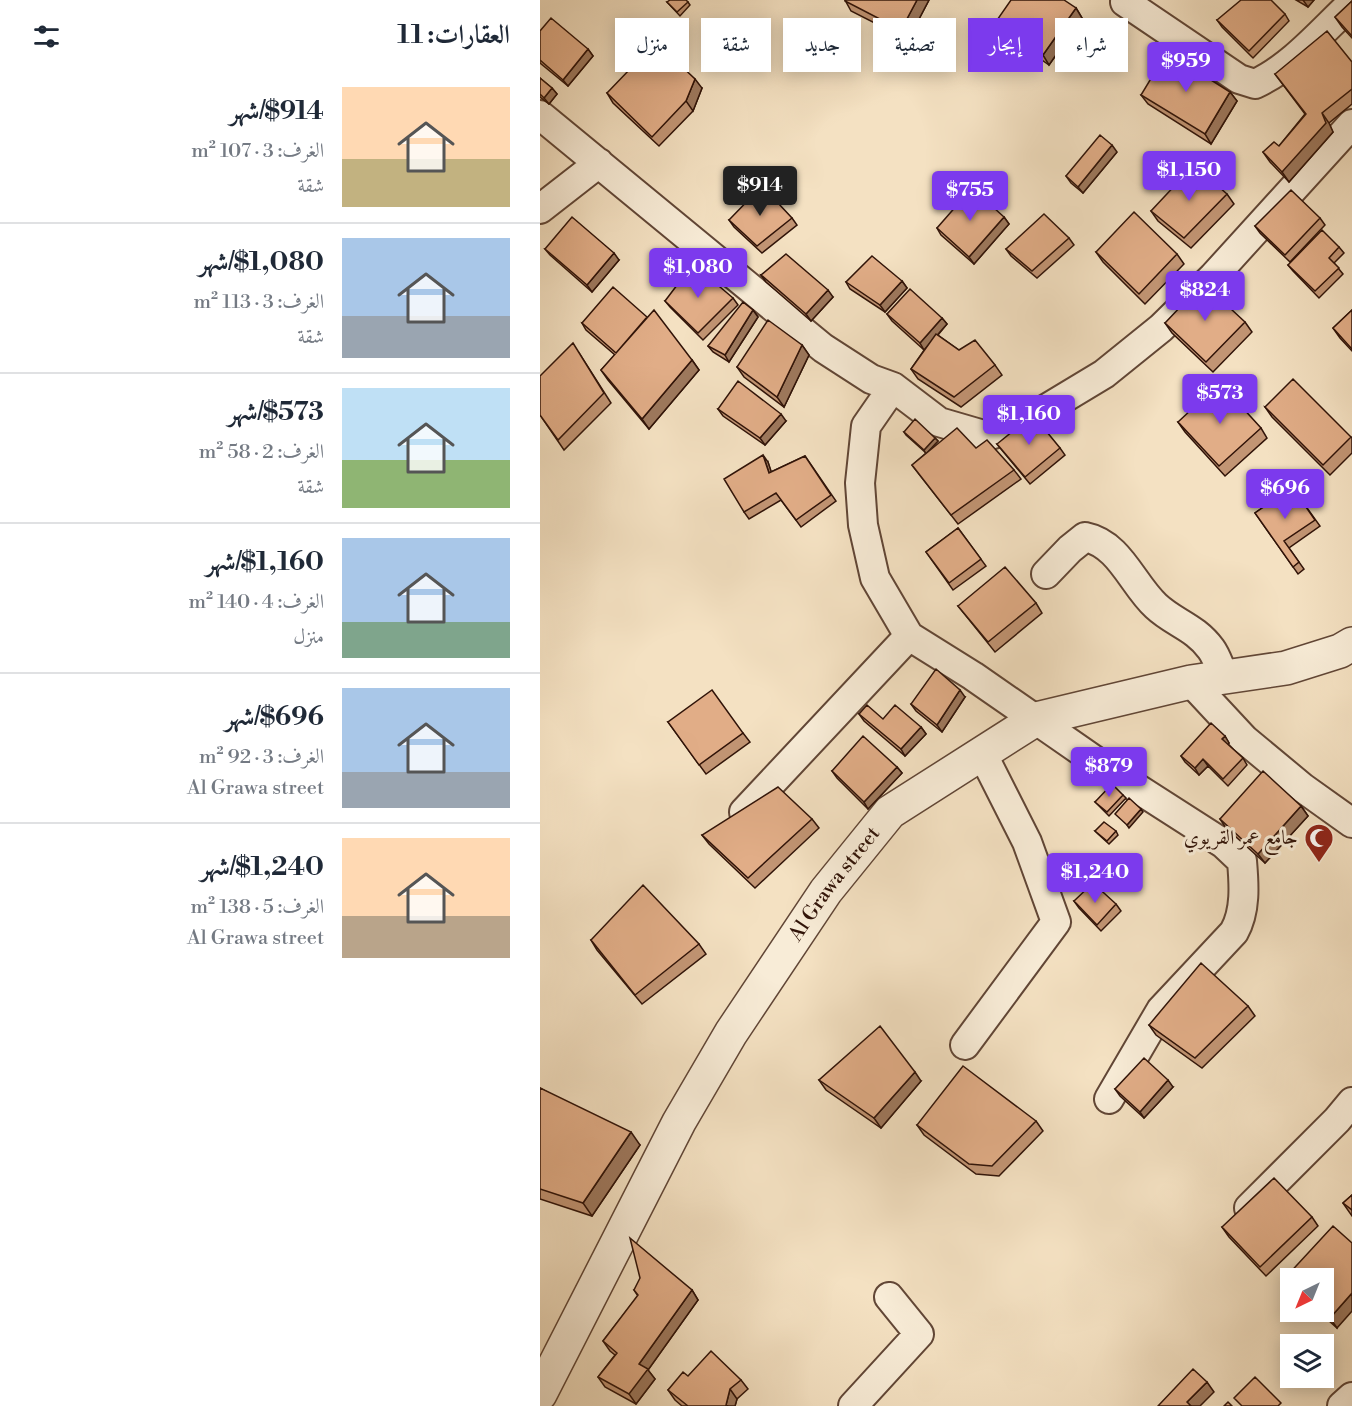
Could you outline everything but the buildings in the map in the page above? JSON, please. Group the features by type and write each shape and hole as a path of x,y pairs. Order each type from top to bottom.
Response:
{"street":[{"path":"1125,2 1239,79 1255,84 1270,77 1291,60 1352,3"},
{"path":"540,115 823,348 871,380 893,387 939,422 987,436 1016,427 1104,374 1161,328 1213,277 1352,124"},
{"path":"540,209 599,163"},
{"path":"893,387 866,426 860,483 862,525 875,578 909,636 1036,719 1107,769 1224,844 1242,861 1240,922 1234,932 1161,1010 1109,1099"},
{"path":"1046,574 1085,537 1098,540 1108,547 1158,608 1192,629 1211,650 1225,678"},
{"path":"744,812 909,636"},
{"name":"Al Grawa street","path":"540,1394 679,1122 731,1033 826,891 890,812 1036,719 1191,682 1286,668 1340,651 1352,644"},
{"path":"1191,682 1244,739 1303,788 1352,823"},
{"path":"965,1045 1056,922 1027,842 982,753"},
{"path":"1238,1220 1352,1102"},
{"path":"853,1406 919,1334 889,1297"},
{"path":"1342,1406 1352,1397"}],"place":[{"name":"جامع عمر القريوي","path":"1319,864"}]}
